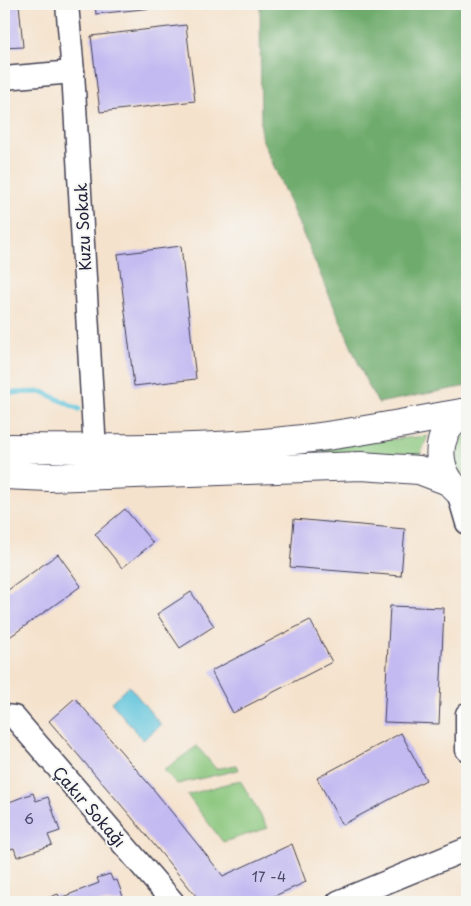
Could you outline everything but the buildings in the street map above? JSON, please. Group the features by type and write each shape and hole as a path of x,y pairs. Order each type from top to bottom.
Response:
{"main road":[{"path":"4,448 95,450 216,446 303,440 467,412"},
{"path":"458,490 442,466 440,450 445,434 454,422 467,412"},
{"path":"4,475 49,477 361,466 419,470 458,490"}],"street":[{"name":"Kuzu Sokak","path":"67,4 73,72 95,450"},
{"path":"4,78 73,72"},
{"path":"458,490 467,523"},
{"path":"467,714 467,750"},
{"name":"Çakır Sokağı","path":"4,716 14,717 173,902"},
{"path":"338,902 467,849"}],"green space":[{"path":"260,4 467,4 467,386 378,403 366,381 261,136"},
{"path":"467,432 467,487 458,479 454,453 457,443"},
{"path":"428,436 421,452 421,469 182,459"},
{"path":"197,746 216,769 236,765 238,770 177,784 164,770"},
{"path":"240,780 268,828 223,842 187,795"}],"water":[{"path":"129,686 161,725 143,740 111,702"}],"waterway":[{"path":"4,393 43,392 79,409"}]}
